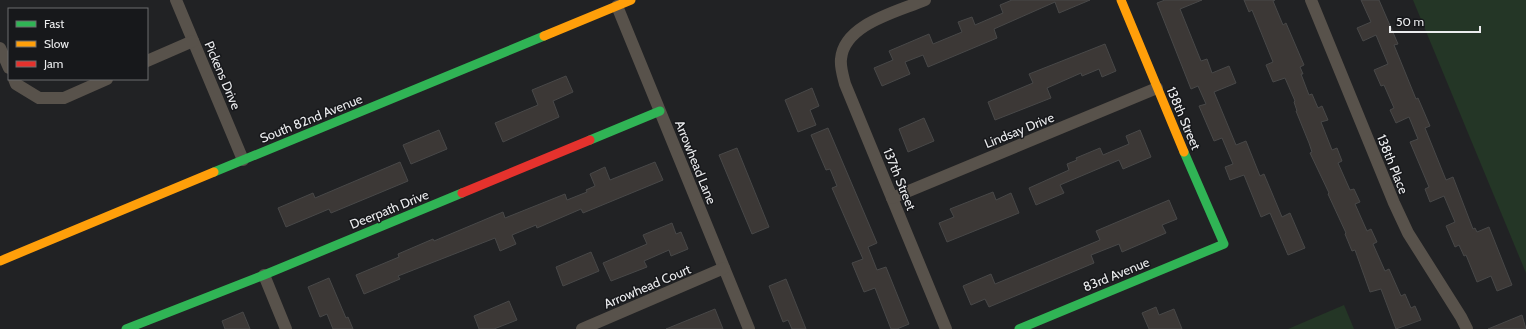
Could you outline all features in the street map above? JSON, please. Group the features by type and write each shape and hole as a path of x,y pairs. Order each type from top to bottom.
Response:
{"street":[{"name":"Pickens Drive","path":"176,0 243,160"},
{"name":"South 82nd Avenue","path":"0,261 631,0"},
{"name":"137th Street","path":"925,0 871,23 854,32 848,39 841,59 845,84 946,329"},
{"name":"138th Street","path":"1121,0 1212,219 1224,244"},
{"name":"138th Place","path":"1311,0 1394,203 1408,233 1467,329"},
{"name":"Arrowhead Lane","path":"617,6 749,329"},
{"path":"148,62 193,41"},
{"path":"0,48 8,66"},
{"path":"15,82 40,98 64,98 105,80"},
{"name":"Lindsay Drive","path":"892,198 1157,88"},
{"name":"Deerpath Drive","path":"126,329 264,275 660,111"},
{"name":"83rd Avenue","path":"1019,329 1224,244"},
{"name":"Arrowhead Court","path":"582,329 724,268"},
{"path":"264,275 286,329"}],"green space":[{"path":"1413,0 1526,0 1526,273"},
{"path":"1344,305 1354,329 1288,329"}],"building":[{"path":"1012,0 1090,0 1059,13 1055,2 994,29 997,38 928,67 923,55 905,62 910,74 882,86 874,68 893,60 889,51 929,34 933,44 962,32 958,22 972,17 975,25 1003,13 1000,5"},
{"path":"1165,0 1202,0 1180,9 1201,61 1207,59 1212,73 1229,66 1236,83 1214,92 1236,145 1246,141 1260,176 1264,174 1282,217 1290,213 1305,248 1288,255 1270,213 1261,217 1244,175 1230,180 1225,167 1233,164 1222,138 1214,141 1199,106 1206,104 1198,86 1191,89 1157,3"},
{"path":"1244,0 1275,0 1273,1 1283,25 1286,23 1304,65 1300,67 1303,74 1301,74 1309,95 1312,94 1318,108 1322,106 1328,120 1321,122 1332,150 1337,148 1342,161 1338,163 1350,190 1354,189 1360,202 1355,204 1367,231 1371,229 1377,242 1373,244 1385,271 1389,269 1401,296 1405,294 1411,308 1415,306 1421,320 1396,329 1381,289 1370,292 1355,250 1352,251 1345,234 1346,233 1328,194 1329,193 1310,153 1312,152 1296,111 1295,101 1285,78 1273,82 1266,65 1273,62 1252,10 1249,12"},
{"path":"1361,0 1379,0 1398,44 1394,45 1416,99 1418,98 1430,126 1425,128 1446,180 1453,177 1473,229 1475,228 1477,232 1489,227 1512,285 1497,291 1491,276 1477,282 1466,255 1464,256 1459,245 1455,247 1446,226 1455,222 1444,196 1430,202 1425,189 1429,187 1410,142 1418,139 1409,117 1396,123 1390,110 1394,108 1384,85 1381,86 1374,70 1388,64 1376,35 1363,41 1357,28 1371,22"},
{"path":"1105,44 1116,71 1102,77 1099,69 1082,76 1081,73 1047,88 1051,98 995,120 988,102 1033,83 1029,74"},
{"path":"566,76 573,92 553,101 559,117 503,142 495,123 538,105 532,90"},
{"path":"812,88 819,106 810,110 816,125 798,132 785,100"},
{"path":"924,118 934,141 908,152 899,129"},
{"path":"828,128 877,243 868,247 877,270 886,267 909,324 897,329 891,329 875,288 864,292 852,263 863,259 832,188 837,186 830,169 826,170 811,135"},
{"path":"439,130 447,149 411,164 403,145"},
{"path":"1140,130 1151,157 1123,169 1119,160 1060,185 1064,193 1036,205 1029,188 1069,170 1067,164 1077,160 1076,158 1100,148 1103,155 1129,144 1126,136"},
{"path":"737,148 769,227 752,234 719,155"},
{"path":"400,162 408,181 331,213 329,209 286,227 278,208 313,193 315,198"},
{"path":"655,162 663,180 583,213 581,209 537,228 536,225 512,235 516,244 500,251 495,238 398,276 400,279 364,294 356,275 399,257 398,254 433,239 434,241 503,212 505,218 565,194 567,200 587,192 586,190 595,186 590,174 605,167 610,180"},
{"path":"993,192 996,200 1011,193 1019,213 947,242 939,223 954,217 950,209"},
{"path":"1169,200 1177,219 1162,225 1166,233 1122,252 1119,244 1091,255 1094,263 989,307 985,299 971,305 963,286 991,274 995,284 1043,264 1100,240 1096,231"},
{"path":"672,223 676,234 681,232 688,249 671,256 669,250 644,261 647,267 611,281 603,263 647,244 643,235"},
{"path":"591,252 599,271 563,286 556,267"},
{"path":"329,278 346,318 348,317 353,329 333,329 327,314 320,317 308,287"},
{"path":"786,279 806,329 792,329 788,320 783,322 769,286"},
{"path":"509,301 517,320 494,329 479,329 474,316"},
{"path":"1156,307 1159,315 1174,309 1182,329 1149,329 1142,313"},
{"path":"715,309 723,329 666,329"},
{"path":"243,312 250,329 225,329 222,321"},
{"path":"1522,315 1526,329 1488,329"}],"traffic: fast":[{"path":"214,172 544,36"},
{"path":"590,140 660,111"},
{"path":"1019,329 1224,244 1184,152"},
{"path":"126,329 264,275 462,193"}],"traffic: slow":[{"path":"544,36 631,0"},
{"path":"1121,0 1184,152"},
{"path":"0,261 214,172"}],"traffic: jam":[{"path":"462,193 590,140"}]}
